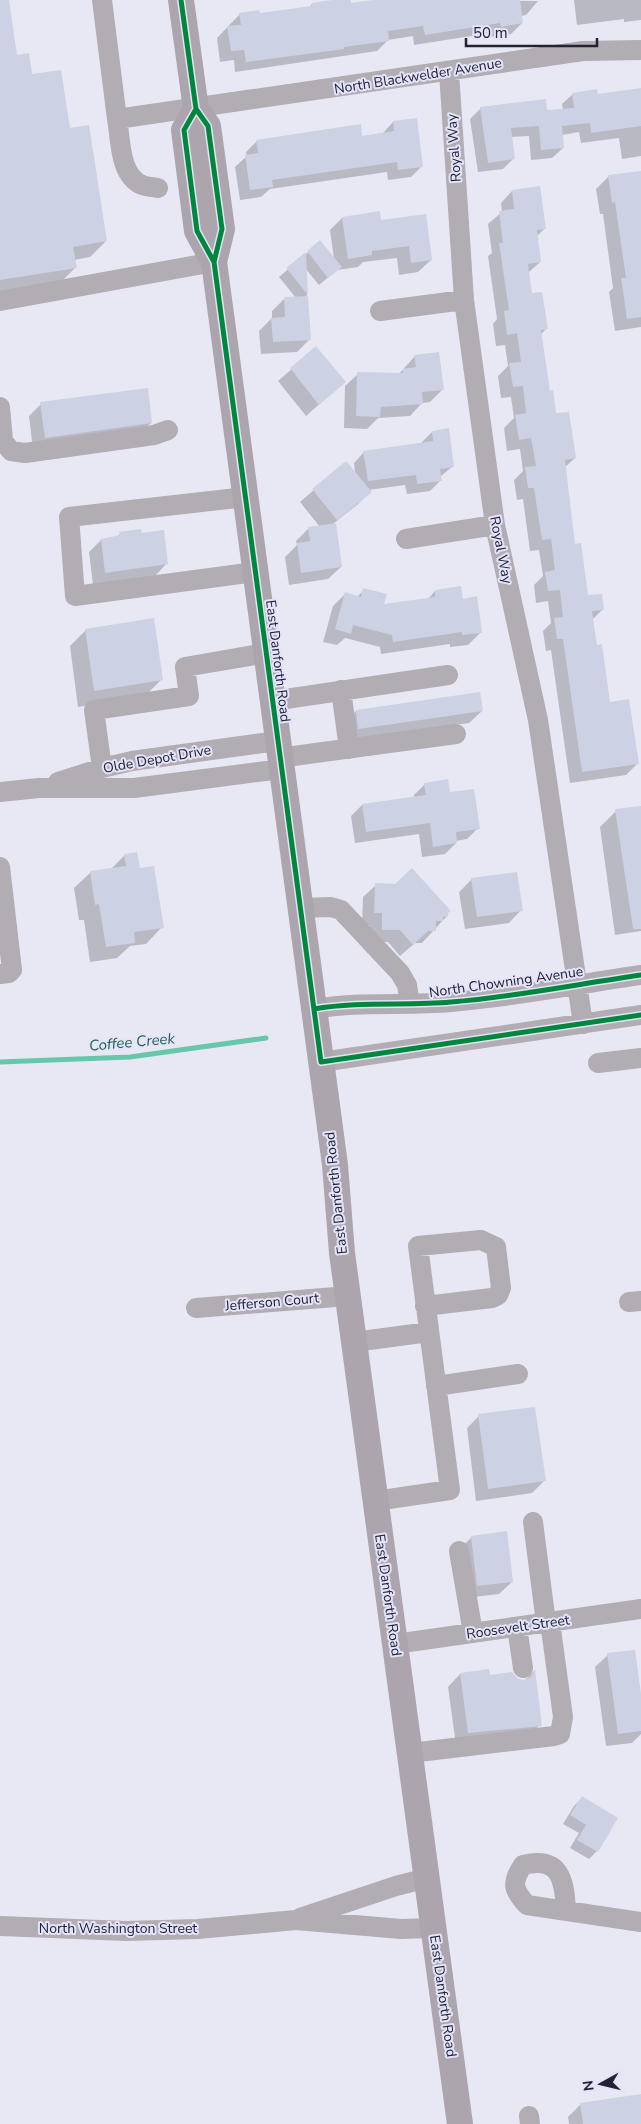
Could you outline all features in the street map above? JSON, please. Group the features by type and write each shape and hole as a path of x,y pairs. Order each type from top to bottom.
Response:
{"main road":[{"path":"181,0 196,109"},
{"name":"East Danforth Road","path":"196,109 184,130 196,231 214,262 335,1165 348,1296 375,1501 460,2124"}],"street":[{"path":"102,0 123,159 129,174 141,185 158,188"},
{"name":"North Blackwelder Avenue","path":"117,119 449,72 583,50 641,50"},
{"name":"Royal Way","path":"449,72 464,300 495,525 538,720 583,1024"},
{"path":"0,301 214,262"},
{"path":"380,311 464,300"},
{"path":"0,407 3,442 11,451 26,453 154,434 168,430"},
{"path":"246,497 69,517 75,596 255,572"},
{"path":"406,539 495,525"},
{"path":"102,768 94,710 189,696 185,667 266,653"},
{"path":"272,701 448,675"},
{"path":"341,690 349,749"},
{"path":"279,756 349,749 456,734"},
{"name":"Olde Depot Drive","path":"39,788 102,768 141,760 279,756"},
{"name":"Olde Depot Drive","path":"0,792 39,788 134,788 279,756"},
{"path":"0,867 12,970 9,973 0,974"},
{"path":"300,908 331,907 341,910 400,973 406,985 410,1004"},
{"name":"North Chowning Avenue","path":"314,1009 339,1004 410,1004 462,1001 641,974"},
{"path":"321,1062 641,1015"},
{"path":"598,1063 641,1058"},
{"path":"375,1501 450,1490 425,1306 418,1246 481,1240 496,1247 501,1288 498,1295 492,1298 425,1306"},
{"name":"Jefferson Court","path":"196,1308 348,1296"},
{"path":"354,1342 429,1332"},
{"path":"436,1386 518,1374"},
{"path":"410,1753 560,1734 563,1717 533,1522"},
{"path":"459,1551 473,1633"},
{"name":"Roosevelt Street","path":"395,1644 641,1610"},
{"path":"518,1627 523,1668"},
{"name":"North Washington Street","path":"296,1920 325,1909 427,1878"},
{"path":"566,1909 641,1922"},
{"name":"North Washington Street","path":"0,1926 126,1931 198,1929 296,1920 401,1929 434,1928"}],"building":[{"path":"0,0 9,0 17,55 29,53 32,74 61,70 70,128 89,125 107,241 73,247 77,268 0,280"},
{"path":"351,0 351,3 373,0 520,0 523,23 501,27 500,23 425,35 423,26 388,31 389,41 246,62 244,50 231,51 227,26 241,25 239,13 259,10 260,13 312,6 312,3"},
{"path":"641,88 641,126 591,133 590,123 562,126 564,148 541,150 539,126 511,128 515,159 488,163 480,107 546,99 547,110 574,108 572,93 597,89 598,94"},
{"path":"417,118 423,167 398,170 397,162 272,180 273,187 250,190 245,155 258,153 256,140 361,124 362,136 394,131 393,121"},
{"path":"641,171 641,317 627,319 621,278 626,278 615,202 612,203 608,175"},
{"path":"540,186 546,229 537,230 541,262 528,264 532,293 542,292 548,329 541,330 550,391 553,390 556,413 569,412 576,458 565,460 575,544 581,543 588,595 602,594 604,610 592,611 597,645 602,644 610,702 629,699 639,764 582,772 563,639 557,639 554,618 563,617 560,590 548,591 545,572 555,570 551,539 542,540 534,488 528,488 525,467 536,466 531,438 519,440 515,415 526,413 523,386 513,387 509,363 521,362 517,333 507,335 504,311 509,310 499,243 503,243 499,211 514,209 512,190"},
{"path":"380,211 381,220 426,214 432,260 411,263 409,246 372,251 372,255 348,259 342,217"},
{"path":"320,240 342,267 328,278 307,251"},
{"path":"306,252 308,295 286,268"},
{"path":"308,296 311,340 273,342 271,318 285,317 284,297"},
{"path":"316,346 346,382 319,405 290,368"},
{"path":"439,352 444,390 422,392 423,404 381,407 380,417 356,416 357,372 403,373 403,369 416,367 414,355"},
{"path":"148,388 152,423 45,438 40,402"},
{"path":"449,428 454,467 440,469 442,481 417,484 416,475 368,481 363,451 433,441 432,431"},
{"path":"346,461 372,492 337,520 312,489"},
{"path":"336,523 342,567 301,573 297,543 310,541 308,527"},
{"path":"141,529 142,533 164,530 168,564 105,573 101,539 120,535 119,532"},
{"path":"461,586 463,599 477,596 482,633 462,635 462,632 393,642 392,635 353,625 351,634 335,629 345,592 361,597 363,588 387,594 384,604 435,597 435,590"},
{"path":"154,618 163,680 94,691 85,629"},
{"path":"480,692 483,711 358,729 356,710"},
{"path":"448,779 450,792 474,789 480,829 456,832 457,843 433,847 430,823 366,832 362,804 426,795 424,783"},
{"path":"641,806 641,929 633,929 615,809"},
{"path":"137,852 140,868 154,866 164,928 134,932 135,943 106,947 99,904 95,905 90,871 126,866 124,854"},
{"path":"412,868 451,911 448,913 448,916 443,917 443,921 436,921 436,931 428,931 413,945 400,930 382,930 382,913 374,913 375,883 395,884"},
{"path":"517,872 523,911 477,917 471,878"},
{"path":"535,1407 546,1481 488,1489 478,1414"},
{"path":"507,1531 513,1582 477,1586 471,1536"},
{"path":"635,1650 641,1694 641,1731 618,1734 607,1653"},
{"path":"489,1669 490,1675 512,1672 518,1679 524,1680 531,1677 535,1669 542,1726 468,1733 460,1673"},
{"path":"582,1796 618,1818 598,1852 577,1840 586,1825 570,1815"},
{"path":"641,2094 641,2124 583,2124 580,2103"}],"waterway":[{"name":"Coffee Creek","path":"0,1062 130,1057 266,1038"}],"cycle path":[{"path":"181,0 196,109 208,126 222,229 214,262 321,1062 641,1015"},
{"path":"196,109 184,130 197,231 214,262"},
{"path":"314,1009 348,1005 475,1000 641,975"}]}
